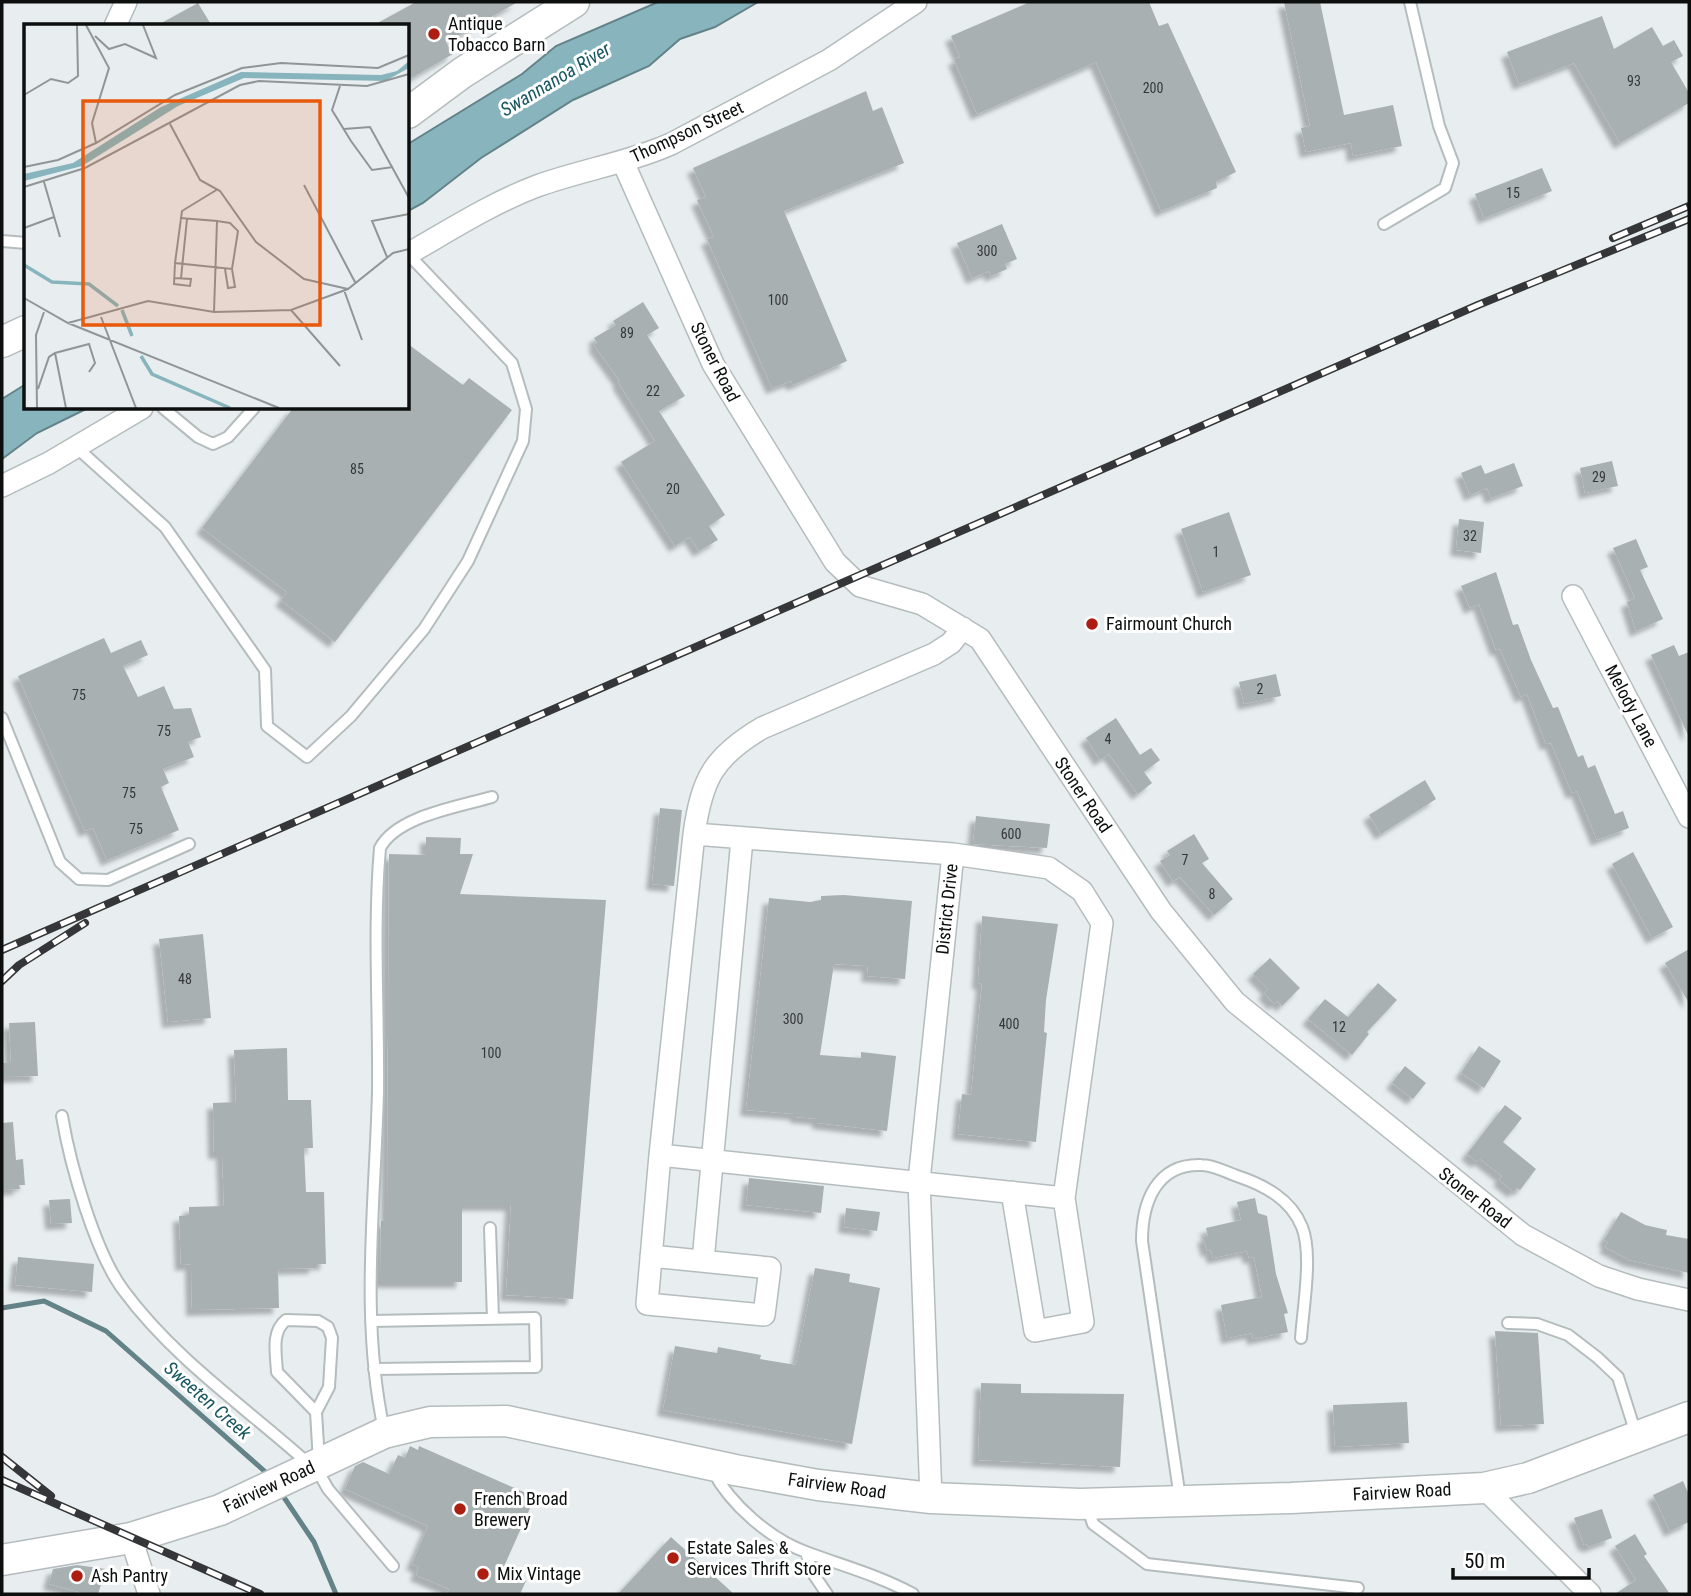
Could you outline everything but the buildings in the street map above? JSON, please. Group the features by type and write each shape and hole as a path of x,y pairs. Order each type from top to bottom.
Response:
{"main road":[{"path":"410,112 462,73 574,2"},
{"path":"2,342 24,332"},
{"name":"Fairview Road","path":"2,1560 131,1538 220,1510 384,1433 430,1422 506,1421 710,1465 818,1485 931,1498 1086,1503 1484,1488 1528,1478 1689,1417"}],"street":[{"path":"116,24 126,2"},
{"name":"Thompson Street","path":"410,253 476,215 537,186 623,162 671,144 829,61 916,2"},
{"name":"Stoner Road","path":"623,162 713,364 835,562 860,586 922,604 963,628 989,650 1161,911 1235,1002 1523,1235 1600,1276 1638,1289 1689,1300"},
{"path":"2,486 139,410"},
{"name":"Melody Lane","path":"1573,596 1689,817"},
{"path":"651,1256 770,1268 764,1315 647,1304 651,1256 660,1155 694,834 704,782 713,767 741,741 762,728 934,654 951,643 963,628"},
{"name":"District Drive","path":"694,834 861,845 953,855 919,1181 931,1498"},
{"path":"703,1261 710,1160 742,839"},
{"path":"953,855 1049,868 1082,891 1102,923 1064,1198 1083,1322 1035,1331 1012,1192"},
{"path":"660,1155 1064,1198"},
{"path":"1484,1488 1590,1594"},
{"path":"131,1538 149,1594"}],"lane":[{"path":"1384,224 1445,188 1453,163 1439,126 1410,2"},
{"path":"2,241 24,243"},
{"path":"76,447 165,527 265,670 267,726 307,757 351,716 424,629 468,561 523,441 526,410 512,363 410,256"},
{"path":"165,410 198,438 212,444 228,437 252,410"},
{"path":"2,718 60,862 79,879 108,880 189,844"},
{"path":"384,1433 374,1369 371,1321 380,848 385,838 399,826 492,797"},
{"path":"62,1116 67,1145 102,1250 122,1289 158,1331 212,1383 310,1469 393,1566"},
{"path":"1180,1501 1142,1241 1142,1217 1150,1195 1162,1177 1179,1167 1204,1165 1276,1193 1290,1207 1302,1226 1306,1244 1301,1338"},
{"path":"490,1228 493,1319"},
{"path":"371,1321 535,1318 536,1367 374,1369"},
{"path":"310,1469 316,1412 329,1387 332,1338 328,1327 318,1321 286,1320 277,1327 277,1372 316,1412"},
{"path":"1508,1323 1537,1324 1569,1335 1598,1358 1618,1377 1636,1437"},
{"path":"710,1465 723,1490 763,1526 806,1552 882,1577 913,1594"},
{"path":"1086,1503 1093,1524 1147,1564 1358,1588"},
{"path":"806,1552 812,1572 827,1594"}],"water":[{"name":"Swannanoa River","path":"658,2 758,2 715,27 680,39 649,66 573,100 481,158 410,210 410,143 522,74 556,46"},
{"path":"24,385 24,410 84,410 37,433 2,459 2,399"}],"waterway":[{"name":"Sweeten Creek","path":"2,1308 44,1301 106,1331 270,1476"},
{"name":"Sweeten Creek","path":"281,1493 314,1542 336,1594"}],"railway":[{"path":"1613,238 1689,206"},
{"path":"2,950 1478,305 1689,219"},
{"path":"2,981 19,965 85,923"},
{"path":"2,1457 51,1496"},
{"path":"2,1480 260,1594"}],"place":[{"name":"Antique Tobacco Barn","path":"434,34"},
{"name":"Fairmount Church","path":"1092,624"},
{"name":"French Broad Brewery","path":"460,1509"},
{"name":"Estate Sales & Services Thrift Store","path":"673,1558"},
{"name":"Mix Vintage","path":"483,1574"},
{"name":"Ash Pantry","path":"77,1576"}]}
